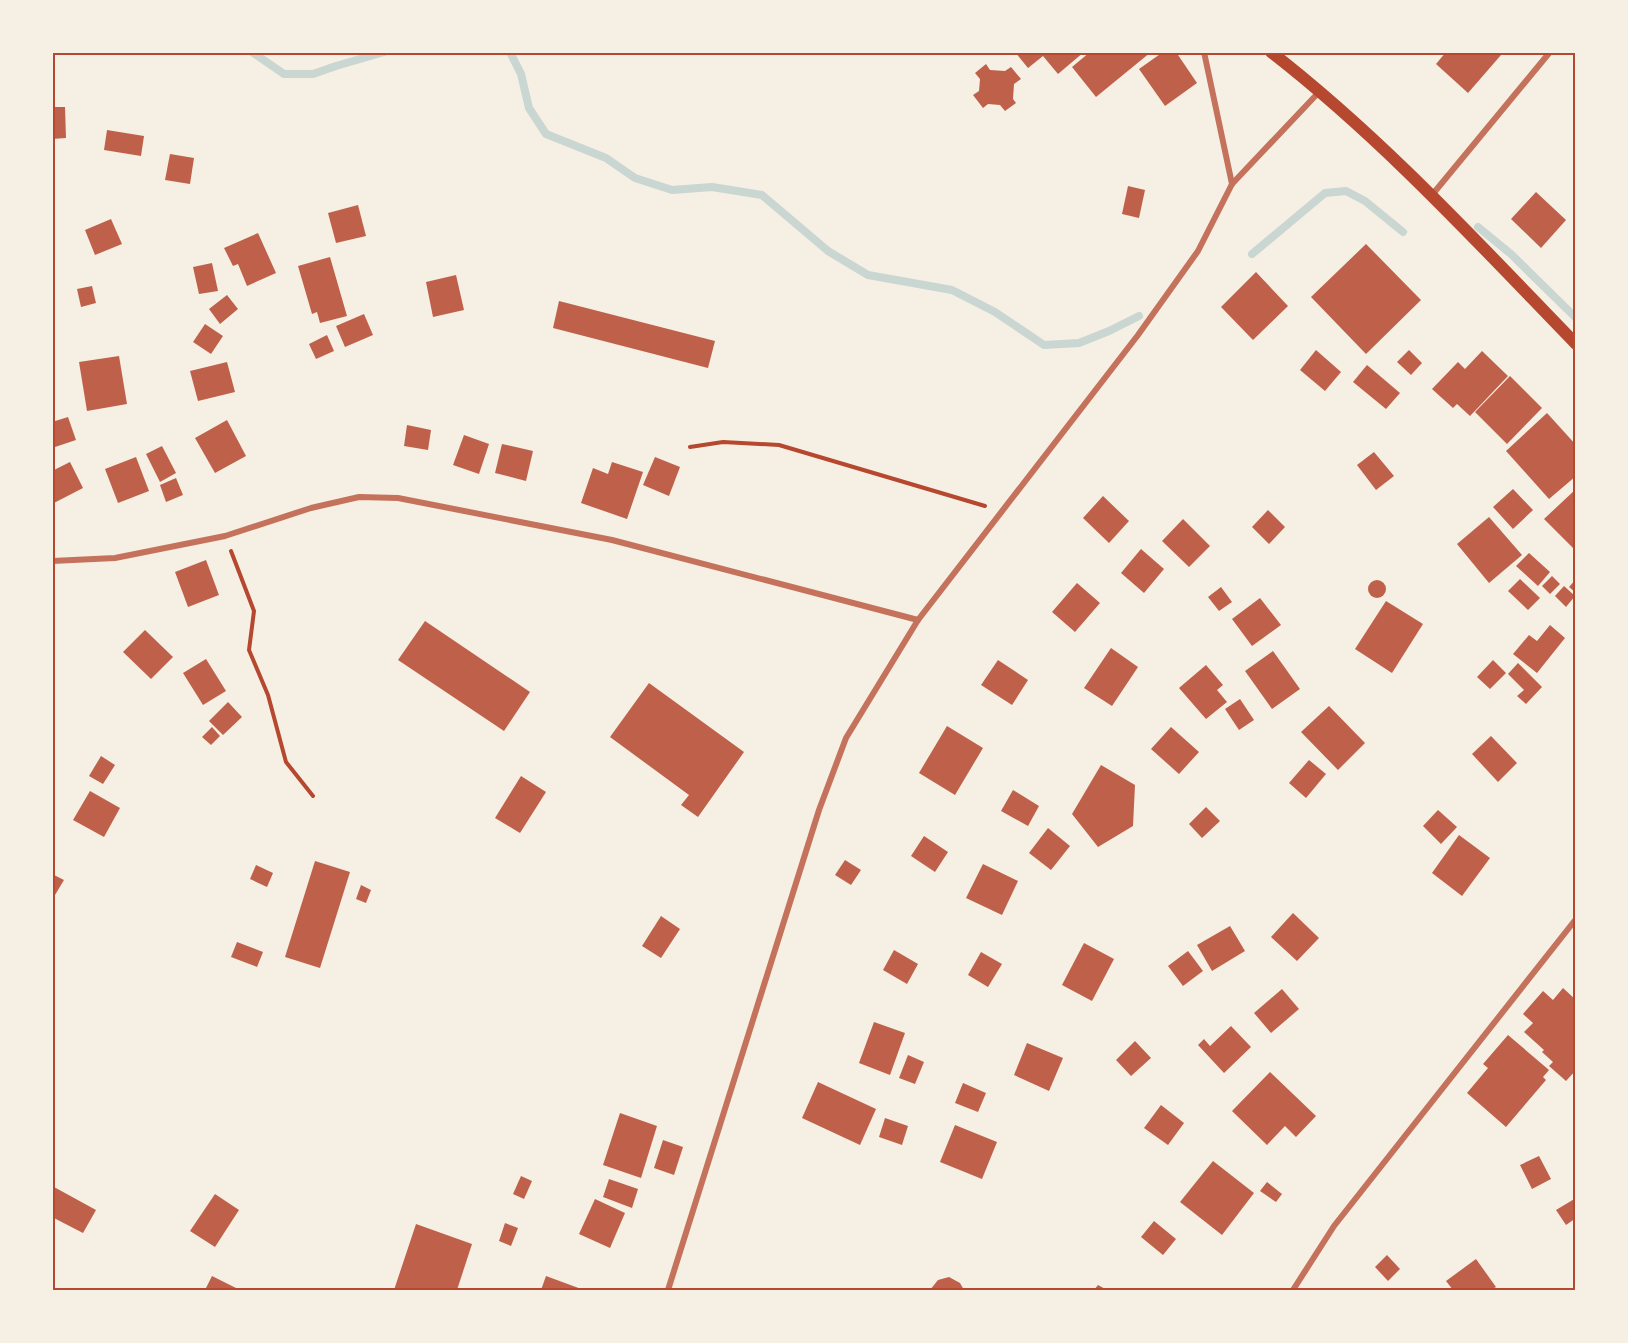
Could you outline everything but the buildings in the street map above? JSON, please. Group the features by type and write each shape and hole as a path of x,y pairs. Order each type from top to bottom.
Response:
{"main road":[{"path":"1271,52 1320,91 1432,195 1575,345"}],"street":[{"path":"1204,52 1232,184"},
{"path":"1432,195 1550,52"},
{"path":"668,1290 819,810 846,738 918,620 1138,335 1198,251 1232,184 1320,91"},
{"path":"52,561 115,558 225,536 311,508 359,497 399,498 612,540 918,620"},
{"path":"1293,1290 1334,1227 1575,919"}],"path":[{"path":"690,447 723,442 779,445 1003,511"},
{"path":"225,536 254,611 249,650 268,695 286,762 312,796"}],"waterway":[{"path":"252,52 284,74 313,74 384,52"},
{"path":"510,52 521,74 529,108 546,134 606,158 635,178 672,190 712,187 762,195 828,251 868,275 952,290 995,312 1044,345 1079,343 1139,316"},
{"path":"1252,254 1325,193 1346,191 1365,201 1403,232"},
{"path":"1478,227 1511,254 1576,318"}]}
